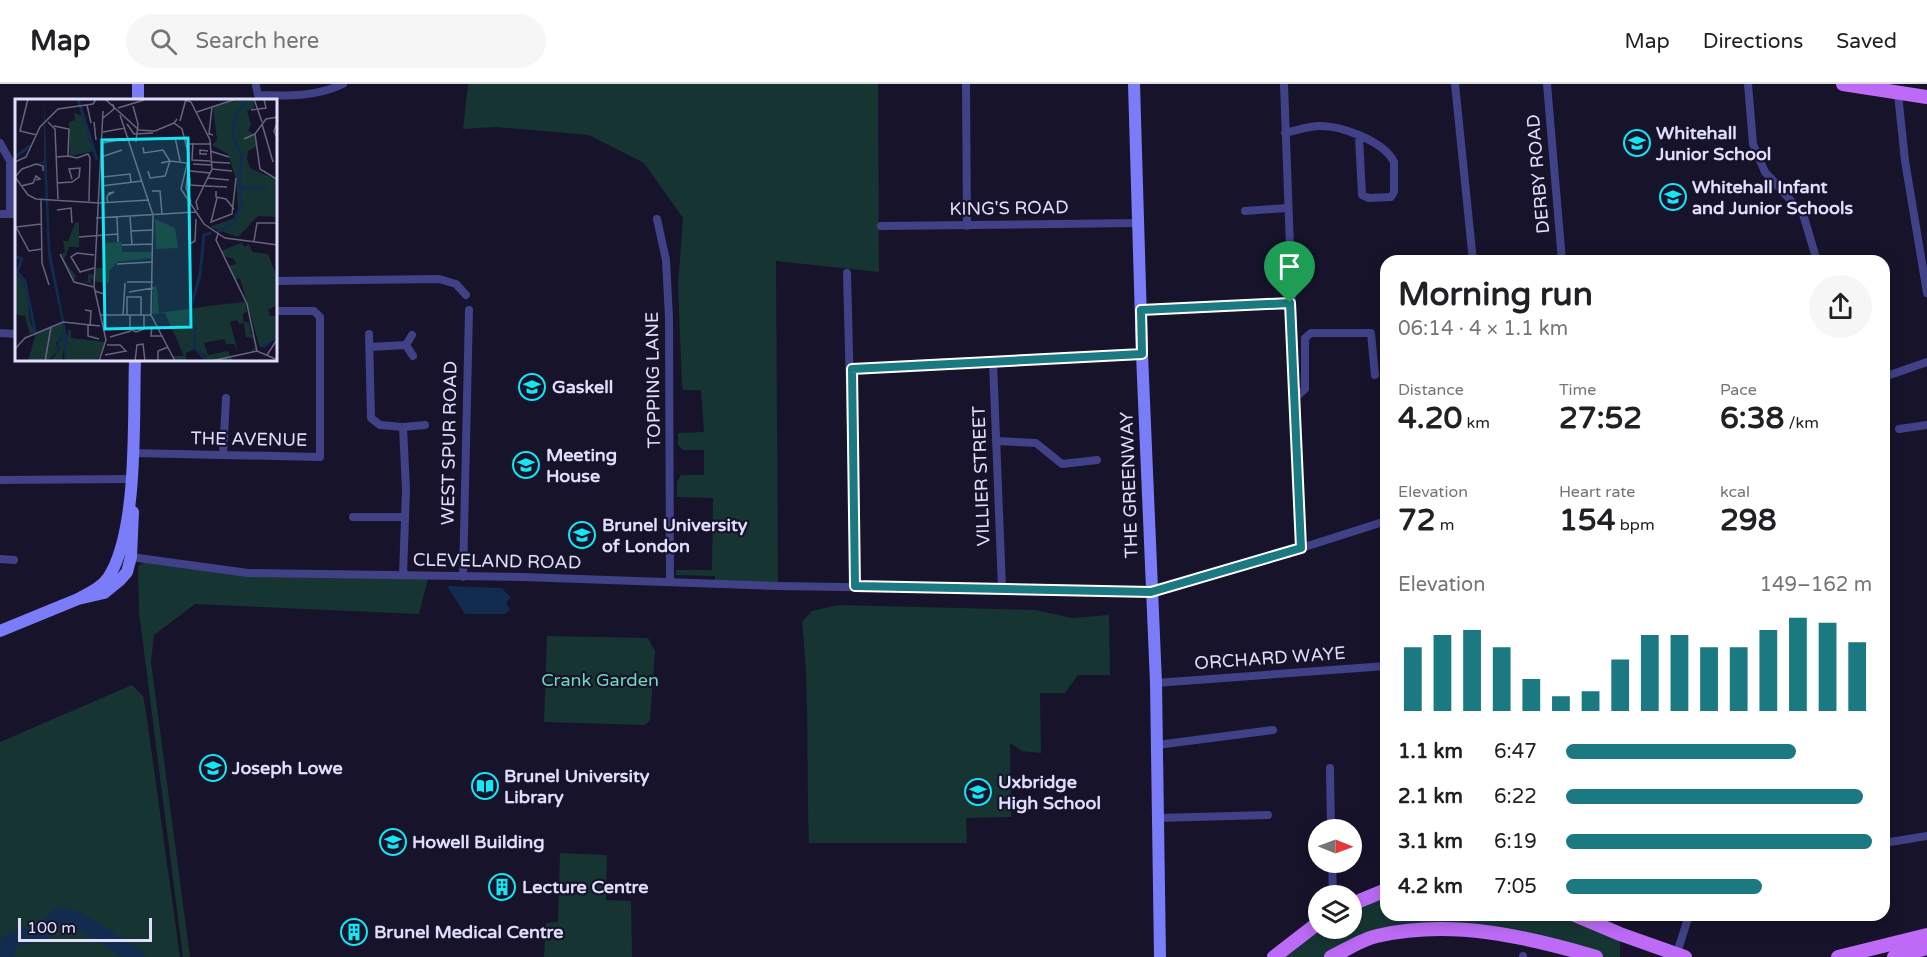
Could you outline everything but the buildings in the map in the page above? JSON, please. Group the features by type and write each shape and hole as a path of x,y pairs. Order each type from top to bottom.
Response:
{"main road":[{"path":"1843,84 1927,97"},
{"path":"1362,900 1380,892"},
{"path":"1591,921 1681,956"},
{"path":"1331,957 1375,936 1422,929 1483,930 1552,944 1596,957"},
{"path":"1278,954 1308,930"},
{"path":"1895,954 1927,935"},
{"path":"1838,957 1873,953 1895,954 1927,948"}],"street":[{"path":"256,86 258,95 289,96 326,92 343,84"},
{"path":"966,84 967,226"},
{"name":"THE GREENWAY","path":"1134,84 1142,354 1156,683 1160,957"},
{"path":"1284,84 1290,303 1301,548"},
{"path":"1455,84 1472,255"},
{"name":"DERBY ROAD","path":"1547,84 1561,255"},
{"path":"1748,84 1753,144 1765,172 1803,214 1815,255"},
{"path":"1898,94 1905,161 1927,293"},
{"path":"1285,132 1326,126 1359,137 1380,147 1392,158 1394,192 1391,196 1369,198 1362,195 1359,137"},
{"path":"0,142 10,161 13,214 0,214"},
{"path":"1245,211 1287,208"},
{"name":"TOPPING LANE","path":"657,219 666,260 669,318 670,582"},
{"name":"KING'S ROAD","path":"881,226 1138,223"},
{"path":"847,273 852,369 855,586"},
{"path":"278,281 439,279 456,284 466,295"},
{"path":"1141,310 1290,303"},
{"name":"WEST SPUR ROAD","path":"463,576 469,310"},
{"name":"THE AVENUE","path":"132,453 320,457 320,317 314,311 278,311"},
{"path":"0,333 15,334"},
{"path":"1295,398 1305,389 1305,338 1311,333 1371,333 1376,375"},
{"path":"369,334 371,418 380,425 425,426"},
{"path":"406,345 412,335"},
{"path":"370,346 406,345"},
{"path":"406,345 413,356"},
{"path":"852,369 1142,354"},
{"path":"0,631 78,599 97,595 114,586 127,572 131,557 134,513 131,479 135,362"},
{"name":"VILLIER STREET","path":"993,362 1002,588"},
{"path":"1890,375 1927,362"},
{"path":"223,455 226,398"},
{"path":"1899,429 1927,425"},
{"path":"403,427 404,576"},
{"path":"996,441 1036,443 1062,464 1097,460"},
{"path":"0,480 131,479"},
{"path":"78,599 107,579 118,552 131,498"},
{"path":"353,517 405,517"},
{"name":"CLEVELAND ROAD","path":"131,557 248,573 1151,592 1380,523"},
{"path":"118,552 131,557"},
{"path":"0,559 14,560"},
{"name":"ORCHARD WAYE","path":"1156,683 1380,666"},
{"path":"1157,745 1273,730"},
{"path":"1330,768 1331,819"},
{"path":"1158,818 1268,815"},
{"path":"1890,842 1927,836"},
{"path":"1681,956 1688,921"}],"green space":[{"path":"468,84 878,84 879,272 776,261 778,586 715,584 715,576 676,575 676,570 712,570 713,498 677,497 677,482 681,475 704,475 704,450 683,450 678,445 678,433 704,432 701,390 683,390 682,384 678,285 683,218 644,163 589,135 496,127 463,129"},
{"path":"144,562 247,575 429,575 419,614 195,604 154,635 151,662 190,957 183,957 139,612 138,566"},
{"path":"838,605 1036,610 1072,618 1109,615 1110,675 1078,675 1065,693 1040,693 1041,753 1022,751 1010,743 1011,817 966,818 967,843 809,843 807,705 802,622 812,611"},
{"name":"Crank Garden","path":"547,636 648,638 655,651 650,720 645,725 544,722"},
{"path":"132,685 143,696 146,712 180,957 0,957 0,742"},
{"path":"560,853 607,855 606,900 631,901 632,957 544,957 546,923 558,922"},
{"path":"1380,892 1380,921 1589,921 1620,934 1620,957 1596,957 1483,930 1375,936 1331,957 1277,957 1308,935 1308,939 1362,939 1362,900"}],"water":[{"path":"447,586 502,588 511,598 506,602 510,610 505,614 465,614"}],"waterway":[{"path":"6,957 8,944 12,940 44,931 59,915 77,919 137,957"}],"place":[{"name":"Whitehall Junior School","path":"1637,143"},
{"name":"Whitehall Infant and Junior Schools","path":"1673,197"},
{"name":"Gaskell","path":"532,387"},
{"name":"Meeting House","path":"526,465"},
{"name":"Brunel University of London","path":"582,535"},
{"name":"Joseph Lowe","path":"213,768"},
{"name":"Brunel University Library","path":"485,786"},
{"name":"Uxbridge High School","path":"978,792"},
{"name":"Howell Building","path":"393,842"},
{"name":"Lecture Centre","path":"502,887"},
{"name":"Brunel Medical Centre","path":"354,932"}],"route":[{"path":"1290,303 1301,548 1151,592 855,586 852,369 1142,354 1141,310 1290,303"}]}
